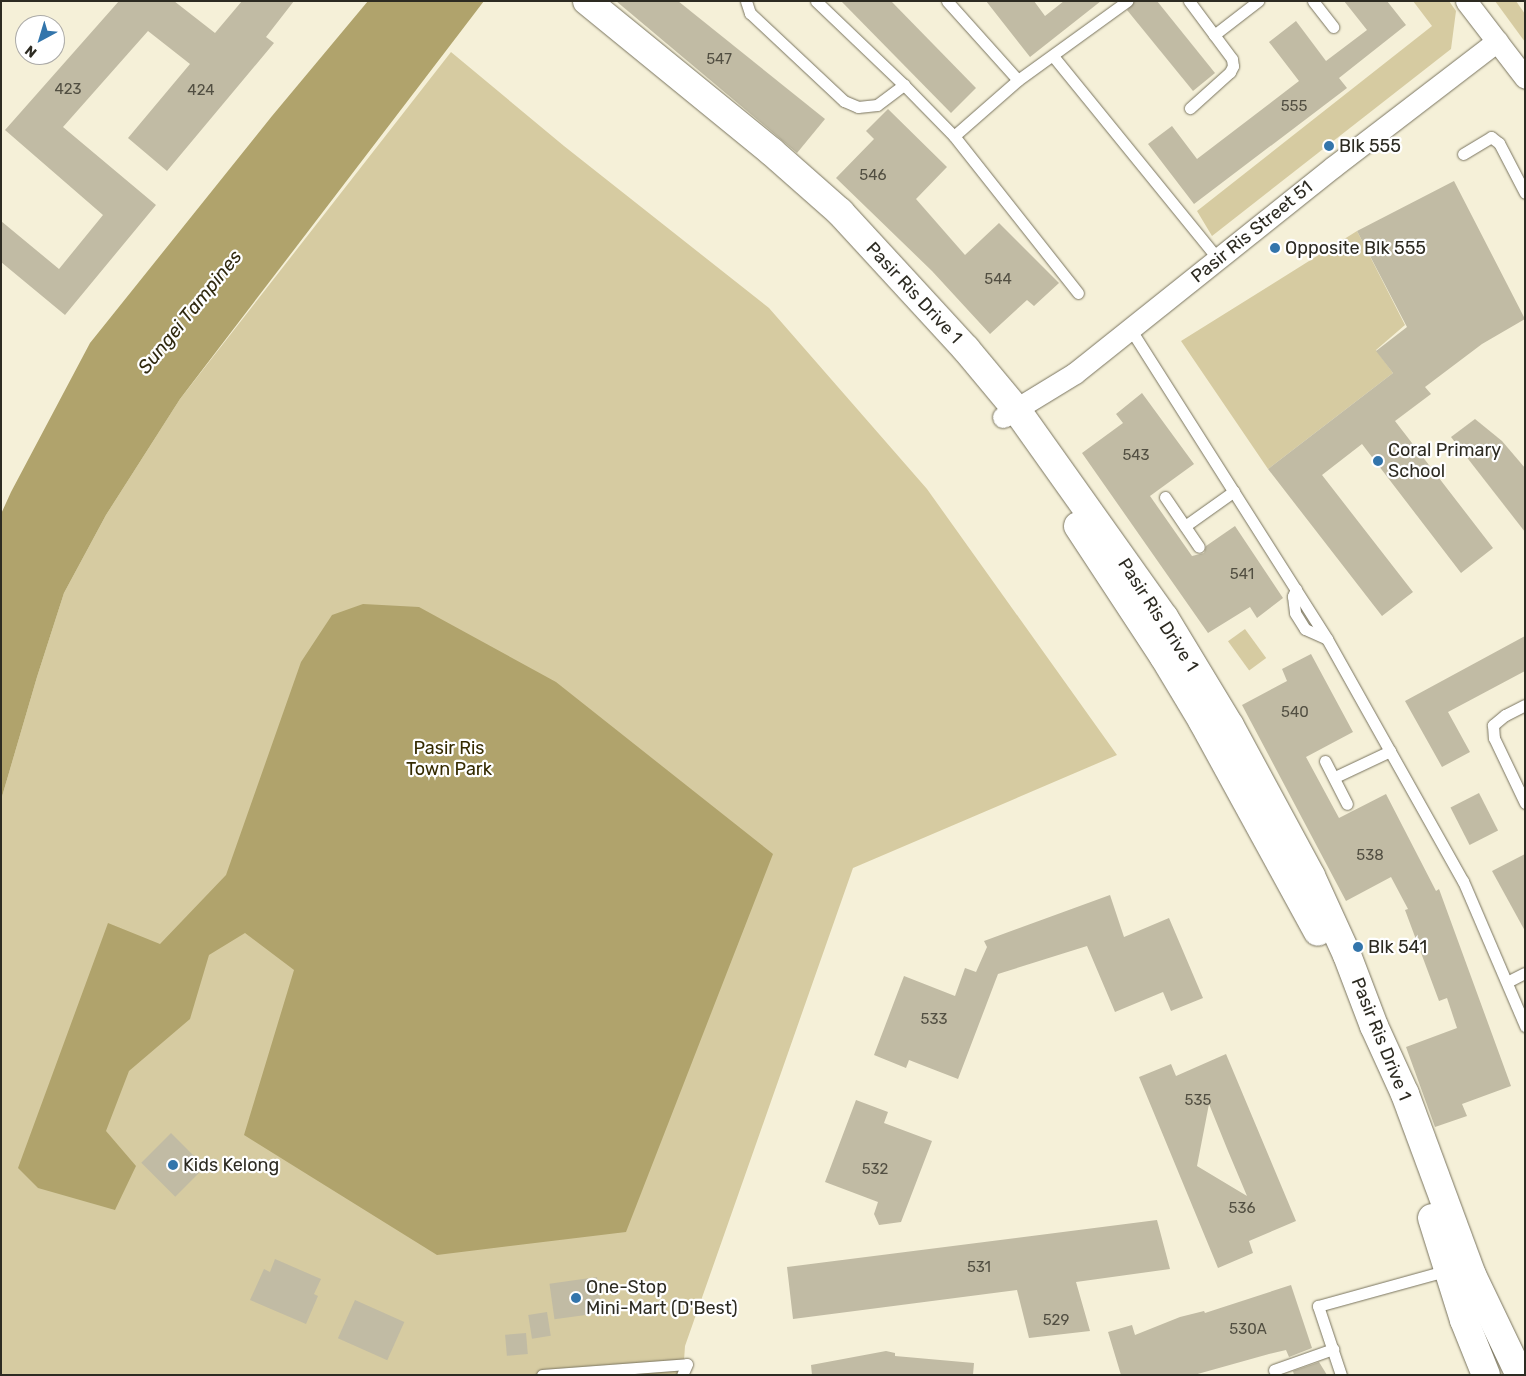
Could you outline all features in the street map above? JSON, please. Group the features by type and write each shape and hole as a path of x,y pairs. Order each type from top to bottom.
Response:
{"main road":[{"name":"Pasir Ris Drive 1","path":"568,1 614,40 770,163 896,288 1009,413 1030,455 1169,665 1241,789 1323,941 1393,1105 1464,1320 1486,1375"},
{"name":"Pasir Ris Drive 1","path":"587,1 772,152 840,212 966,349 1009,413 1164,617 1230,726 1311,876 1347,955 1374,1026 1405,1094 1472,1274 1519,1375"}],"street":[{"path":"1466,1 1525,78"},
{"name":"Pasir Ris Street 51","path":"1009,413 1075,373 1333,167 1497,41"},
{"path":"1519,1375 1525,1372"}],"lane":[{"path":"746,1 750,13 844,101 858,107 877,104 904,86"},
{"path":"816,1 954,136 1078,293"},
{"path":"947,1 1018,80"},
{"path":"954,136 1018,80 1127,1"},
{"path":"1189,1 1232,59 1233,66 1230,72 1190,108"},
{"path":"1214,35 1258,1"},
{"path":"1313,1 1333,27"},
{"path":"1053,56 1218,259"},
{"path":"1463,154 1491,137 1499,143 1525,193"},
{"path":"1131,330 1327,639 1463,881 1525,1026"},
{"path":"1185,526 1234,492"},
{"path":"1166,497 1199,547"},
{"path":"1525,705 1505,715 1493,725 1494,738 1525,803"},
{"path":"1335,777 1390,751"},
{"path":"1326,761 1347,804"},
{"path":"1507,982 1525,973"},
{"path":"1342,1375 1318,1306 1449,1270"},
{"path":"1274,1370 1333,1350"},
{"path":"542,1375 687,1364 682,1375"}],"green space":[{"path":"1413,1 1449,1 1456,11 1451,49 1212,236 1197,211 1432,26"},
{"path":"1495,1 1516,1 1525,14 1525,42"},
{"name":"Pasir Ris Town Park","path":"451,52 564,146 769,308 927,489 1117,755 853,868 685,1346 683,1375 1,1375 1,800 64,593 106,515 180,399"},
{"path":"1357,231 1405,325 1376,350 1393,373 1268,469 1181,341"},
{"path":"1245,629 1266,658 1249,670 1228,641"}],"water":[{"name":"Sungei Tampines","path":"368,1 484,1 180,399 106,515 64,593 1,800 1,514 11,492 90,343 272,116"},
{"path":"363,604 419,607 556,682 773,854 626,1232 437,1255 244,1135 294,970 245,933 209,955 190,1019 129,1071 106,1131 136,1166 115,1210 38,1188 18,1168 108,923 160,944 226,875 301,662 332,615"}],"building":[{"path":"119,1 174,1 215,33 242,1 294,1 266,37 274,43 167,171 128,138 190,64 148,31 63,127 156,205 65,315 1,262 1,221 59,269 103,215 5,130 62,65 65,65 65,62"},
{"path":"616,1 678,1 825,119 797,153"},
{"path":"841,1 891,1 976,88 951,113"},
{"path":"986,1 1034,1 1045,16 1064,1 1101,1 1030,57"},
{"path":"1134,1 1157,1 1215,73 1193,91 1127,10"},
{"path":"1344,1 1387,1 1406,25 1339,78 1347,88 1194,204 1148,144 1172,126 1197,159 1299,81 1269,42 1296,21 1326,61 1367,30"},
{"path":"888,109 947,167 916,199 965,255 999,223 1059,283 1034,306 1027,300 990,334 932,271 836,178 874,139 866,131"},
{"path":"1454,181 1525,319 1482,344 1425,387 1431,394 1395,421 1493,548 1461,573 1362,444 1322,475 1413,592 1382,616 1268,469 1393,373 1376,351 1407,327 1357,231"},
{"path":"1142,393 1194,464 1150,496 1192,556 1204,553 1206,546 1235,526 1283,598 1257,618 1250,607 1208,633 1082,453 1123,423 1116,414"},
{"path":"1475,419 1502,441 1525,468 1525,532 1451,437"},
{"path":"1525,636 1525,671 1448,712 1470,752 1442,767 1405,701"},
{"path":"1311,654 1353,732 1306,757 1339,818 1386,794 1436,891 1439,889 1511,1086 1462,1104 1467,1116 1435,1127 1406,1047 1457,1028 1447,998 1439,1001 1405,910 1408,909 1391,877 1346,901 1242,705 1287,681 1282,669"},
{"path":"1479,793 1498,830 1470,845 1450,808"},
{"path":"1525,854 1525,931 1492,871"},
{"path":"1110,895 1124,937 1169,918 1203,998 1171,1011 1163,992 1115,1012 1087,946 998,974 958,1079 909,1060 906,1068 874,1055 904,976 955,996 965,968 976,972 987,947 984,941"},
{"path":"1226,1054 1296,1221 1249,1241 1253,1253 1218,1268 1139,1077 1171,1064 1176,1076","holes":["1209,1104 1247,1196 1197,1166"]},
{"path":"856,1100 888,1112 884,1123 932,1141 901,1222 879,1225 874,1214 878,1202 825,1182"},
{"name":"Kids Kelong","path":"171,1133 205,1167 175,1197 141,1163"},
{"path":"1157,1220 1170,1269 1076,1282 1090,1331 1029,1338 1017,1290 793,1319 787,1267"},
{"path":"275,1259 321,1279 314,1294 318,1296 306,1324 250,1300 264,1269 270,1272"},
{"name":"One-Stop Mini-Mart (D'Best)","path":"597,1277 602,1313 554,1319 549,1284"},
{"path":"1291,1285 1312,1348 1289,1357 1286,1350 1194,1375 1121,1375 1108,1332 1132,1325 1135,1335 1180,1317 1204,1311 1205,1313"},
{"path":"355,1300 404,1322 387,1360 338,1338"},
{"path":"547,1312 551,1336 532,1339 528,1315"},
{"path":"526,1333 528,1354 507,1356 505,1335"},
{"path":"886,1351 895,1353 895,1356 974,1363 973,1375 812,1375 811,1365"},
{"path":"1319,1362 1327,1375 1294,1375 1293,1371"}],"place":[{"name":"Blk 555","path":"1329,146"},
{"name":"Opposite Blk 555","path":"1275,248"},
{"name":"Coral Primary School","path":"1378,461"},
{"name":"Blk 541","path":"1358,947"},
{"name":"Kids Kelong","path":"173,1165"},
{"name":"One-Stop Mini-Mart (D'Best)","path":"576,1298"}]}
